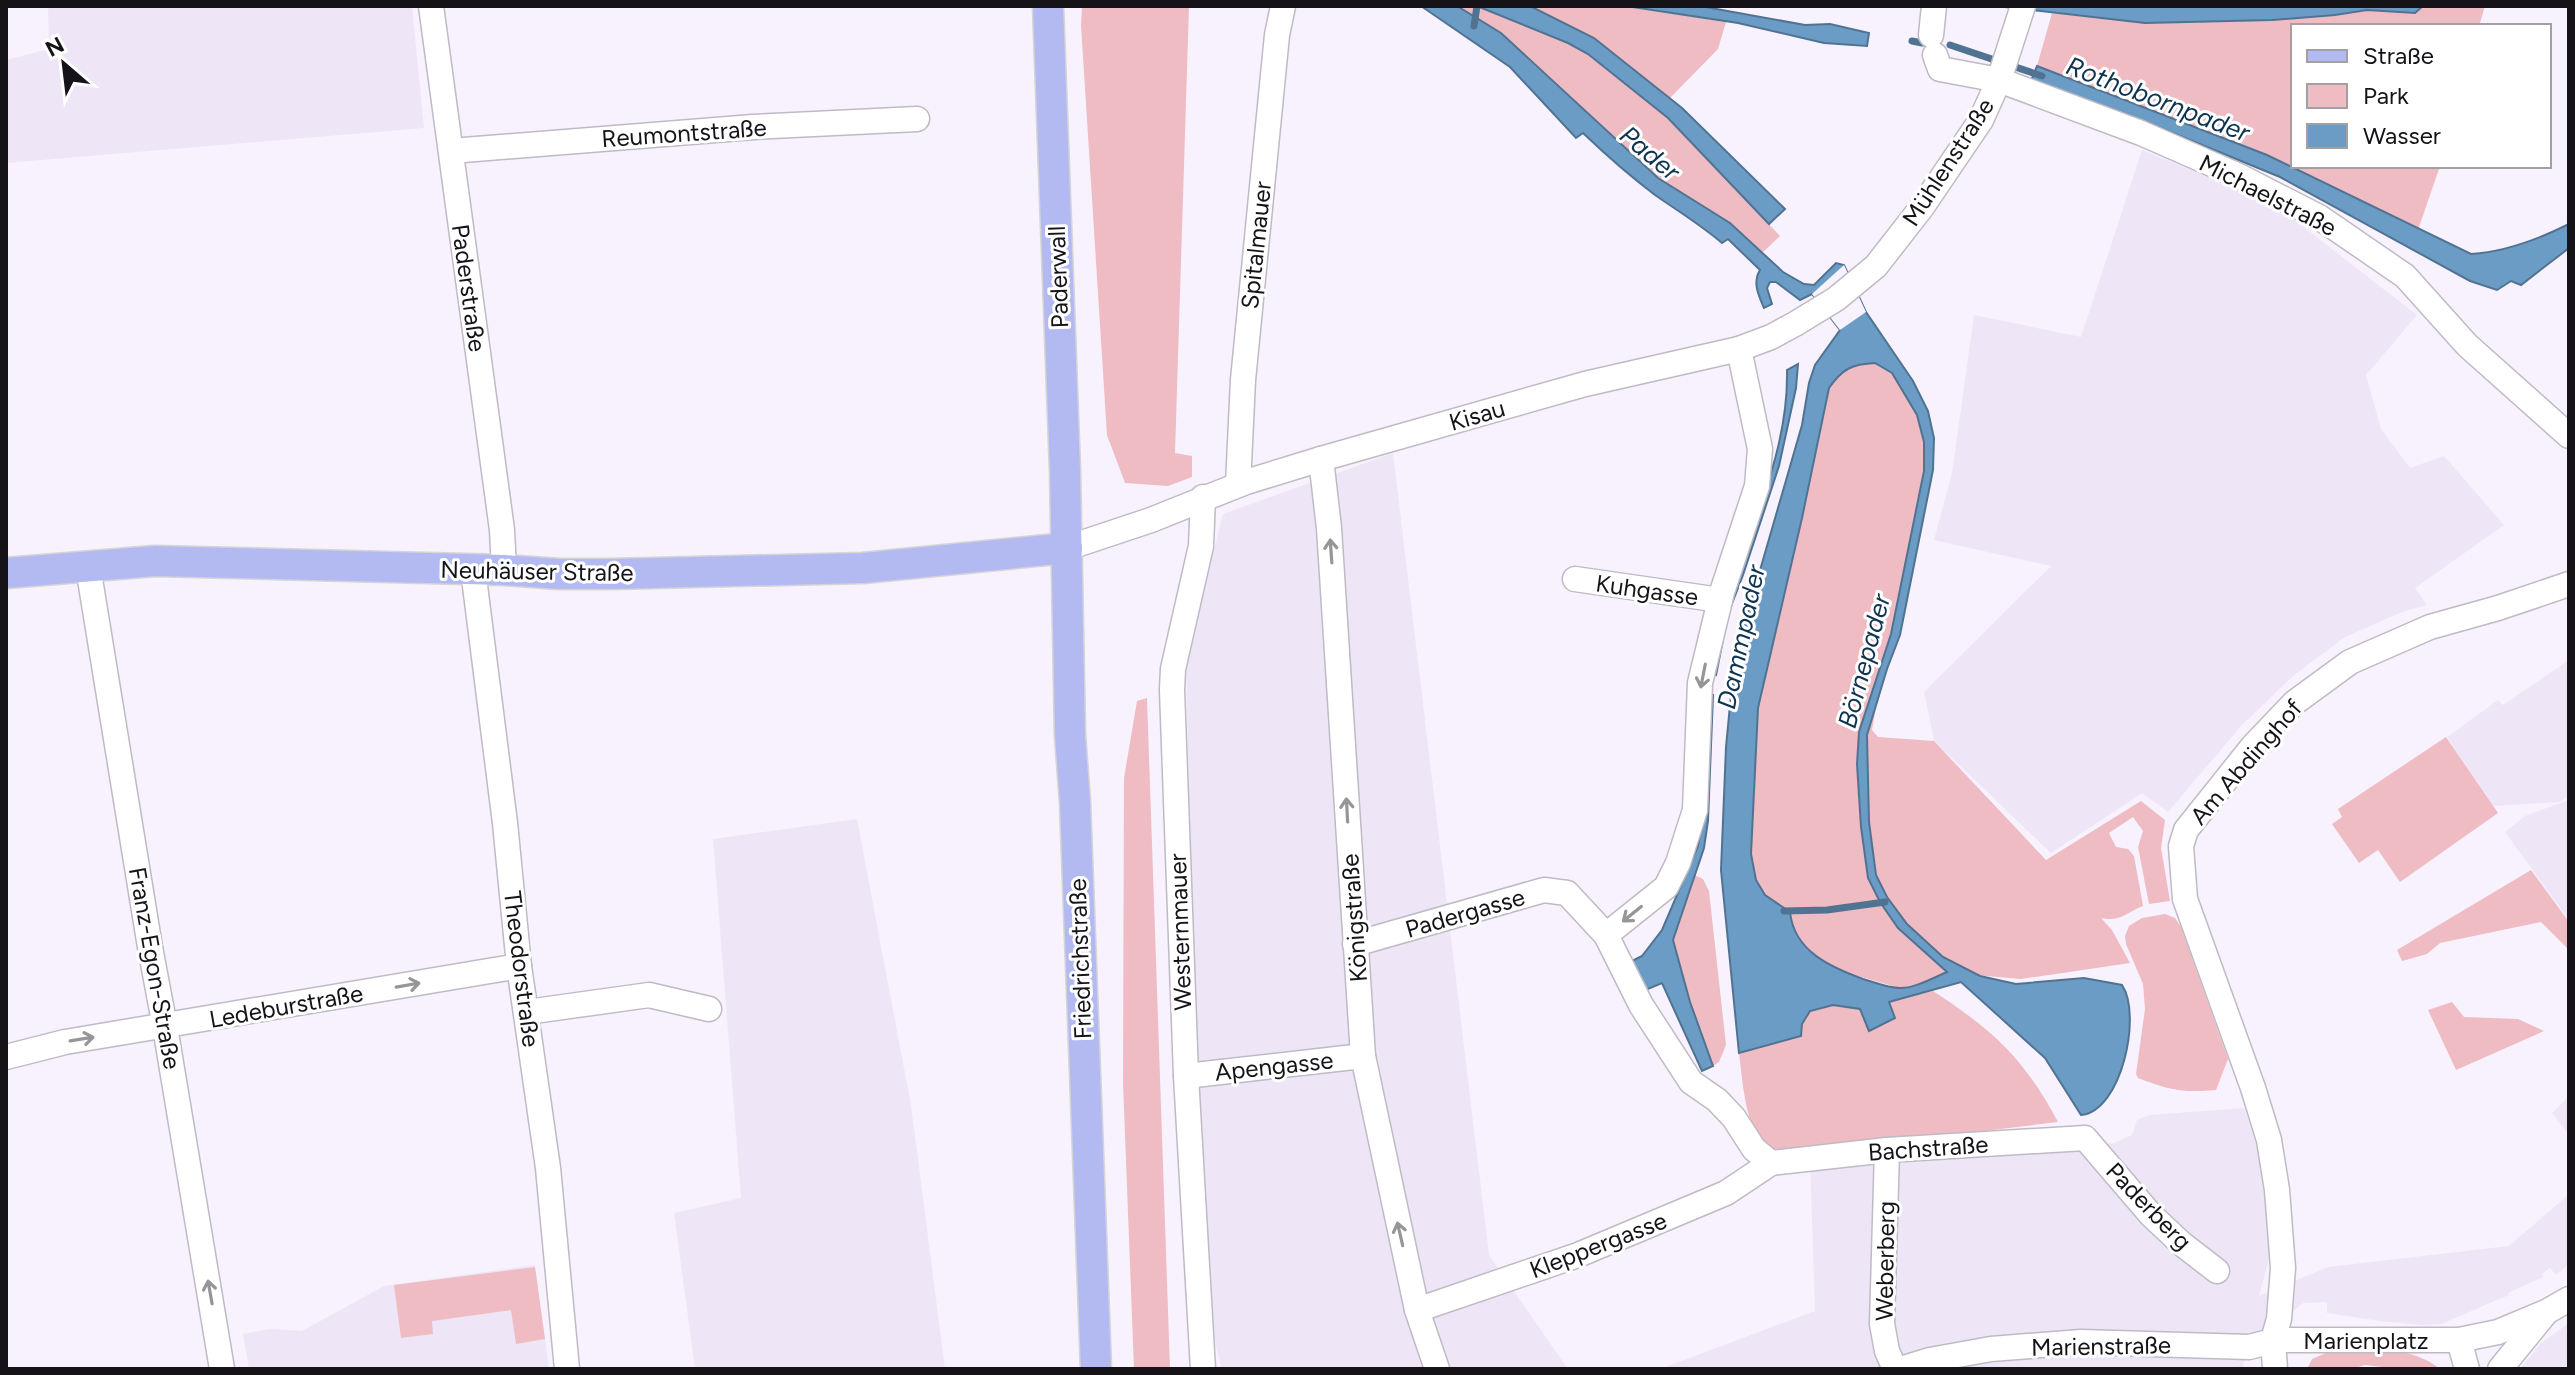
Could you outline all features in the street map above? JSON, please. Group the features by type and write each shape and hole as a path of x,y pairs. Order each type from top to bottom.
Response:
{"main road":[{"name":"Paderwall","path":"1048,6 1067,548"},
{"name":"Neuhäuser Straße","path":"6,573 155,561 612,574 863,568 1067,548"},
{"name":"Friedrichstraße","path":"1067,548 1070,735 1096,1369"}],"street":[{"name":"Paderstraße","path":"431,6 502,530 504,570"},
{"name":"Spitalmauer","path":"1238,485 1243,380 1277,35 1283,6"},
{"name":"Michaelstraße","path":"1934,6 1933,45 1940,69 2002,70 2239,176 2319,217 2405,276 2467,345 2569,436"},
{"name":"Mühlenstraße","path":"1876,266 1922,207 1981,120 2002,70 2022,8"},
{"name":"Reumontstraße","path":"451,151 753,127 917,119"},
{"name":"Kisau","path":"1067,548 1151,520 1203,497 1321,459 1585,384 1739,349 1778,333 1810,315 1836,299 1876,266"},
{"path":"1606,935 1666,887 1678,863 1695,810 1700,683 1720,600 1757,486 1760,449 1739,349"},
{"name":"Königstraße","path":"1321,459 1329,528 1363,1056 1417,1310 1437,1369"},
{"name":"Westernmauer","path":"1203,497 1201,546 1173,669 1172,690 1186,1076 1203,1369"},
{"name":"Franz-Egon-Straße","path":"88,567 222,1369"},
{"name":"Theodorstraße","path":"473,570 503,807 519,966 548,1168 567,1369"},
{"name":"Kuhgasse","path":"1575,579 1720,600"},
{"name":"Am Abdinghof","path":"2273,1340 2279,1319 2283,1268 2277,1190 2269,1140 2185,899 2181,846 2186,830 2253,746 2294,703 2350,662 2445,622 2569,584"},
{"name":"Padergasse","path":"1355,944 1544,890 1567,893 1606,935 1641,1005 1691,1082 1717,1100 1734,1118 1754,1149 1771,1163"},
{"name":"Ledeburstraße","path":"6,1057 65,1042 519,966"},
{"path":"527,1012 649,995 709,1009"},
{"name":"Apengasse","path":"1186,1076 1363,1056"},
{"name":"Bachstraße","path":"1771,1163 1887,1150 2085,1138"},
{"name":"Paderberg","path":"2085,1138 2151,1215 2217,1271"},
{"name":"Weberberg","path":"1887,1150 1882,1324 1887,1351 1898,1369"},
{"name":"Kleppergasse","path":"1417,1310 1578,1255 1726,1193 1771,1163"},
{"name":"Marienplatz","path":"2273,1340 2459,1340 2498,1332 2558,1305"},
{"name":"Marienplatz","path":"2500,1369 2558,1305"},
{"path":"2273,1340 2275,1369"},
{"name":"Marienstraße","path":"1898,1369 1965,1353 2081,1342 2249,1347 2273,1340"},
{"name":"Marienplatz","path":"2459,1340 2467,1369"}],"shaded area":[{"path":"48,6 412,6 424,128 6,163 6,60 49,49"},
{"path":"2142,150 2274,204 2417,315 2366,375 2381,429 2410,468 2444,456 2504,525 2415,588 2427,605 2402,612 2345,637 2293,676 2241,726 2168,812 2142,793 2051,853 1934,741 1924,692 2051,566 1934,540 1952,473 1974,315 2081,337"},
{"path":"1393,453 1489,1255 1568,1369 1222,1369 1215,1343 1195,1054 1186,674 1190,644 1223,514"},
{"path":"2569,660 2569,796 2559,802 2493,806 2447,737 2498,700 2503,705"},
{"path":"2569,800 2569,920 2505,832 2525,816"},
{"path":"857,819 911,1105 945,1369 695,1369 674,1213 741,1198 713,839"},
{"path":"2569,1096 2569,1135 2552,1113"},
{"path":"2244,1108 2269,1181 2270,1255 2259,1296 2328,1267 2509,1246 2569,1194 2569,1264 2556,1275 2550,1268 2542,1274 2543,1277 2509,1295 2441,1324 2380,1321 2327,1313 2327,1302 2303,1303 2251,1349 2243,1364 2244,1369 1660,1369 1815,1311 1810,1160 2114,1143 2132,1135 2137,1120 2149,1115"},
{"path":"535,1265 549,1369 249,1369 243,1334 270,1329 302,1331 384,1286"},
{"path":"2569,1323 2569,1369 2520,1369 2541,1343"}],"green space":[{"path":"1082,6 1189,6 1175,453 1192,456 1192,477 1168,486 1125,483 1107,435"},
{"path":"1457,6 1477,6 1588,54 1668,118 1780,236 1762,253 1730,223 1658,178 1501,33"},
{"path":"1530,6 1626,6 1726,22 1718,49 1670,98 1594,38"},
{"path":"2423,6 2485,6 2480,24 2291,24 2291,167 2037,66 2052,13 2145,23 2272,20 2367,10 2415,13"},
{"path":"2293,168 2439,168 2418,230"},
{"path":"1875,363 1892,373 1917,415 1924,442 1924,472 1891,634 1870,700 1875,713 1872,730 1878,737 1934,741 2046,860 2141,801 2165,820 2161,848 2170,901 2149,904 2138,847 2143,831 2133,817 2109,833 2116,847 2128,849 2134,856 2143,906 2118,918 2101,918 2112,930 2130,963 2021,979 1963,974 1900,988 1840,971 1818,959 1800,941 1791,923 1777,904 1765,895 1756,880 1751,854 1758,708 1829,388 1848,369"},
{"path":"1147,698 1170,1369 1134,1369 1123,1083 1124,778 1137,701"},
{"path":"2446,737 2498,813 2400,882 2378,850 2359,863 2332,824 2342,817 2338,809"},
{"path":"2531,870 2569,922 2569,950 2541,922 2440,943 2427,954 2402,961 2397,950"},
{"path":"1694,875 1703,879 1709,891 1726,1045 1719,1062 1713,1066 1690,1002 1673,940"},
{"path":"2165,914 2175,918 2181,927 2228,1059 2216,1090 2176,1090 2138,1078 2136,1074 2145,1009 2143,984 2125,936 2129,926 2142,918"},
{"path":"1933,991 1973,1019 2005,1047 2032,1080 2058,1122 1791,1154 1771,1148 1761,1141 1748,1111 1739,1053 1801,1036 1802,1024 1810,1011 1833,1005 1860,1009 1869,1030 1888,1002"},
{"path":"2452,1002 2464,1017 2518,1019 2544,1031 2456,1070 2428,1010"},
{"path":"535,1267 545,1339 516,1344 511,1310 432,1321 433,1334 401,1338 394,1285"},
{"path":"2338,1348 2405,1353 2440,1369 2365,1365 2351,1369 2307,1369 2312,1359"}],"water":[{"name":"Dammpader","path":"1421,6 1457,6 1501,33 1658,178 1730,223 1783,272 1804,284 1814,285 1836,263 1844,265 1866,312 1913,381 1928,411 1934,438 1933,470 1900,635 1867,735 1869,822 1876,875 1887,897 1907,924 1943,957 1980,976 2016,984 2084,978 2122,985 2128,999 2129,1038 2117,1080 2108,1097 2095,1109 2081,1115 2045,1058 1961,982 1889,1002 1895,1018 1869,1031 1860,1009 1833,1005 1810,1011 1802,1024 1801,1036 1739,1053 1721,870 1731,695 1741,636 1802,425 1809,383 1815,365 1840,330 1812,294 1800,300 1776,282 1770,282 1767,288 1772,304 1764,308 1756,285 1760,270 1728,239 1722,243 1655,195 1583,133 1576,138 1510,67","holes":["1875,363 1892,373 1917,415 1924,442 1924,471 1891,634 1859,732 1857,764 1868,878 1898,928 1947,972 1906,988 1863,979 1816,956 1798,937 1790,912 1765,895 1756,880 1751,854 1758,708 1829,388 1843,372 1860,365"]},
{"path":"1477,6 1530,6 1594,38 1682,108 1785,209 1769,224 1668,118 1588,54"},
{"path":"1626,6 1700,6 1805,25 1830,24 1869,33 1867,46 1824,43 1738,23"},
{"path":"1996,6 2423,6 2415,13 2367,10 2272,20 2145,23"},
{"path":"2037,66 2267,155 2471,254 2522,244 2569,224 2569,248 2521,285 2511,281 2497,290 2470,281 2280,177 2129,115 2031,81"},
{"path":"1798,364 1796,388 1779,466 1728,614 1716,675 1710,674 1732,584 1774,464 1786,402 1787,370"},
{"path":"1708,695 1713,695 1708,821 1704,848 1673,940 1690,1002 1713,1066 1702,1071 1662,983 1643,991 1630,962 1642,956 1662,930 1698,846"}],"pier":[{"path":"1844,265 1866,312 1840,330 1812,294"}],"waterway":[{"path":"1474,26 1477,6"},
{"name":"Rothobornpader","path":"1912,41 1922,43"},
{"name":"Rothobornpader","path":"1950,45 2042,76"},
{"path":"1784,911 1827,910 1885,902"}],"water label":[{"name":"Pader","path":"1650,153"},
{"name":"Börnepader","path":"1864,661"}]}
